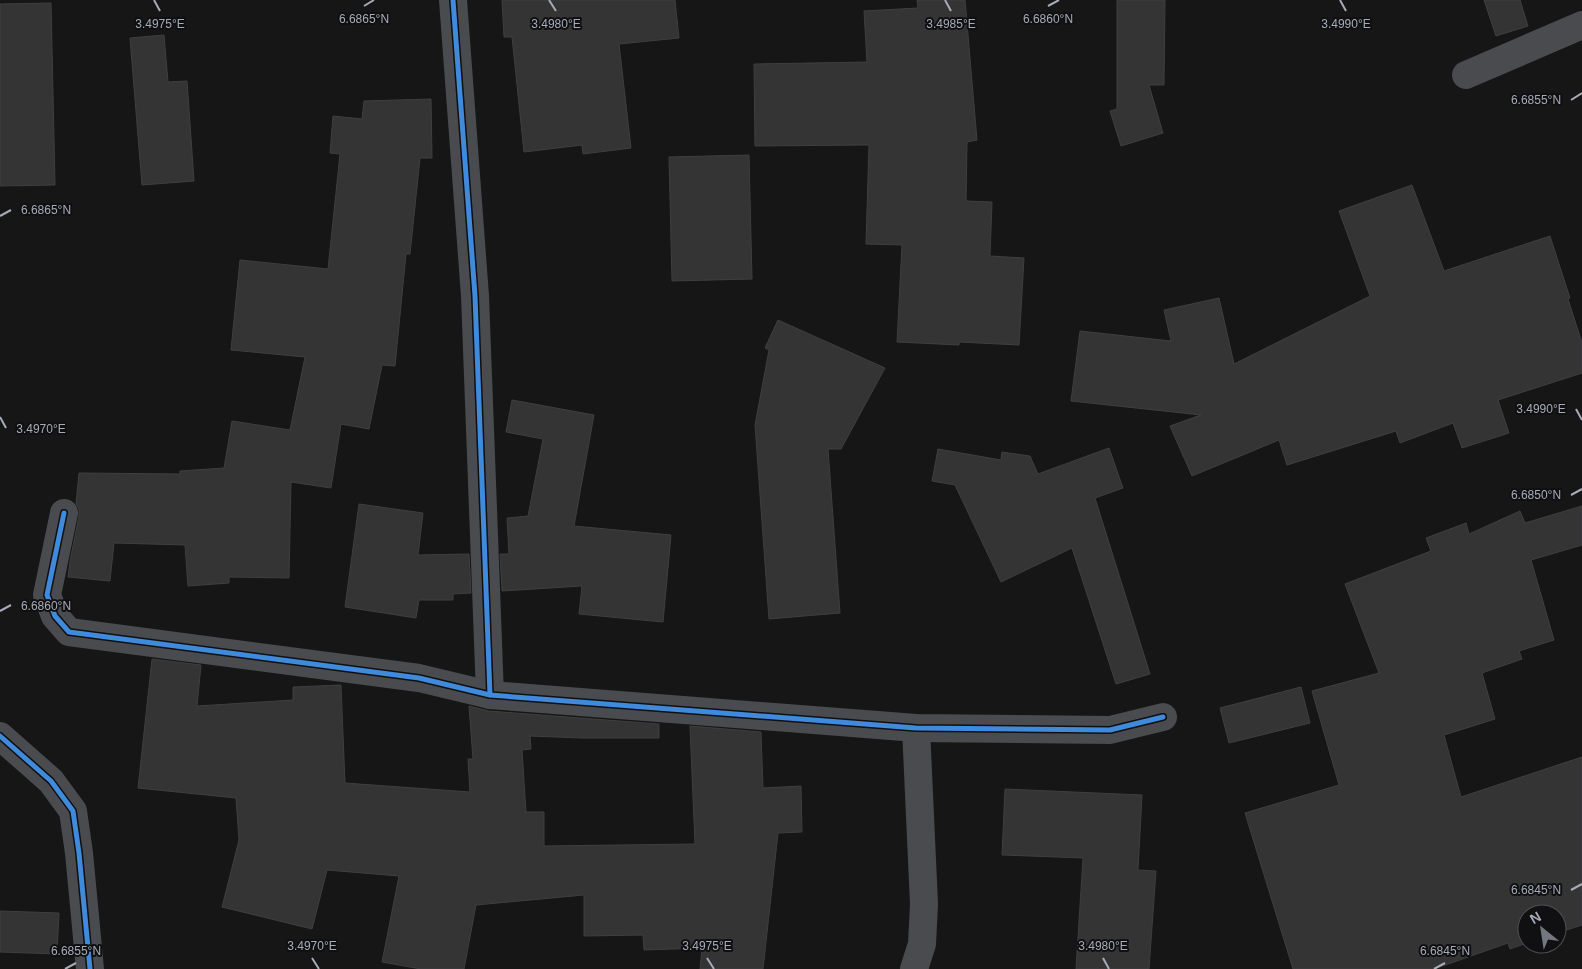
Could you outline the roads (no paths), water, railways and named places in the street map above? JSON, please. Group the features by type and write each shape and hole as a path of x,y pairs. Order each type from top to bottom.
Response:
{"street":[{"path":"453,0 475,296 490,695"},
{"path":"1466,75 1582,25"},
{"path":"64,512 47,595 55,616 69,632 419,678 490,695 916,728 1110,730 1163,717"},
{"path":"914,969 922,944 924,904 916,728"},
{"path":"0,736 51,781 73,811 90,969"}]}
